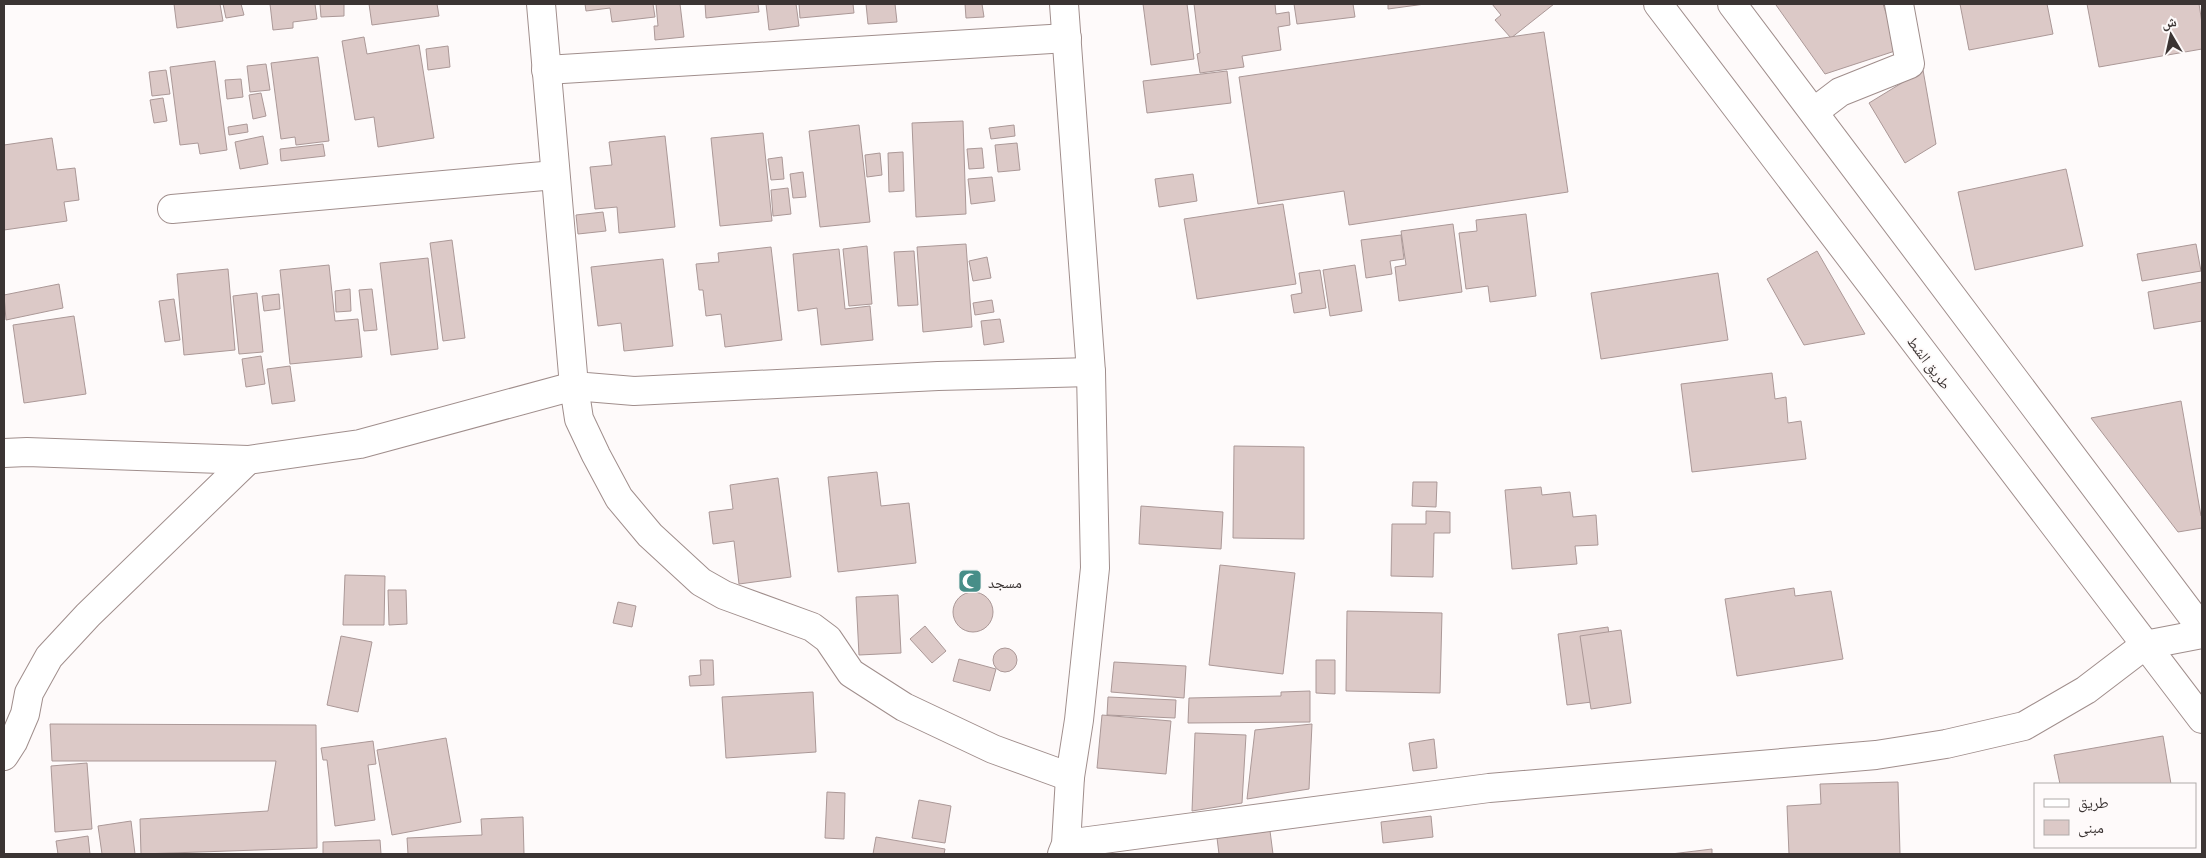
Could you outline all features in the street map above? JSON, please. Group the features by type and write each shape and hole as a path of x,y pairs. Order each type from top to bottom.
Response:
{"main road":[{"path":"541,4 574,386 579,419 619,498 650,535 701,582 724,595 812,627 828,639 851,673 904,707 993,749 1070,777"},
{"path":"1064,4 1091,372 1096,568 1070,777 1064,849 1489,788 1876,755 1946,744 2024,726 2086,690 2145,646 2202,634"},
{"name":"طريق الشط","path":"1658,4 2202,719"},
{"path":"1732,4 1815,111 2202,629"},
{"path":"1815,111 1840,92 1910,64 1899,4"},
{"path":"546,70 1067,38"},
{"path":"172,209 555,175"},
{"path":"4,453 27,452 248,460 360,444 574,386 634,391 938,376 1091,372"},
{"path":"4,756 13,742 25,714 29,693 49,657 88,615 248,460"}],"building":[{"path":"174,4 220,4 223,21 177,28"},
{"path":"223,4 241,4 244,15 226,18"},
{"path":"270,4 315,4 317,19 293,22 293,28 273,30"},
{"path":"320,4 344,4 344,16 321,17"},
{"path":"369,4 437,4 439,16 372,25"},
{"path":"585,4 653,4 655,17 612,22 610,8 586,11"},
{"path":"656,4 680,4 684,37 655,40 654,26 658,26"},
{"path":"705,4 758,4 759,12 706,18"},
{"path":"766,4 796,4 799,26 769,30"},
{"path":"799,4 853,4 854,13 800,18"},
{"path":"866,4 895,4 897,22 868,24"},
{"path":"965,4 982,4 984,17 966,18"},
{"path":"1143,4 1187,4 1194,59 1151,65"},
{"path":"1194,4 1275,4 1276,14 1289,12 1290,25 1278,27 1281,50 1242,56 1244,67 1200,73 1197,54 1200,53"},
{"path":"1294,4 1353,4 1355,17 1297,24"},
{"path":"1388,4 1425,4 1388,9"},
{"path":"1492,4 1554,4 1511,38 1495,20 1501,15"},
{"path":"1777,4 1883,4 1898,50 1825,74"},
{"path":"1960,4 2047,4 2053,34 1969,50"},
{"path":"2087,4 2199,4 2202,23 2202,49 2099,67"},
{"path":"1544,32 1568,192 1349,225 1344,191 1258,204 1239,77"},
{"path":"364,37 367,54 419,45 434,138 378,147 374,117 355,120 342,41"},
{"path":"448,46 450,67 428,70 426,49"},
{"path":"318,57 329,141 296,145 295,137 281,139 271,63"},
{"path":"215,61 227,150 200,154 198,143 180,145 170,67"},
{"path":"266,64 270,90 250,92 247,66"},
{"path":"166,70 170,94 152,96 149,72"},
{"path":"1923,70 1936,144 1905,163 1869,103"},
{"path":"1227,71 1231,103 1147,113 1143,81"},
{"path":"241,79 243,97 227,99 225,80"},
{"path":"261,93 266,116 253,119 249,95"},
{"path":"163,98 167,121 154,123 150,100"},
{"path":"963,121 966,214 916,217 912,123"},
{"path":"247,124 248,132 229,135 228,127"},
{"path":"859,125 870,222 820,227 809,131"},
{"path":"1014,125 1015,136 991,139 989,128"},
{"path":"763,133 772,221 720,226 711,138"},
{"path":"263,136 268,164 240,169 235,142"},
{"path":"665,136 675,227 619,233 617,207 595,209 590,167 612,165 609,142"},
{"path":"52,138 57,170 75,168 79,200 64,202 67,221 4,230 4,145"},
{"path":"1017,143 1020,170 998,172 995,145"},
{"path":"323,144 325,156 281,161 280,149"},
{"path":"982,148 984,168 969,169 967,149"},
{"path":"903,152 904,191 889,192 888,153"},
{"path":"880,153 882,175 867,177 865,155"},
{"path":"782,157 784,179 771,180 768,159"},
{"path":"2066,169 2083,246 1975,270 1958,192"},
{"path":"803,172 806,197 793,198 790,174"},
{"path":"1193,174 1197,201 1159,207 1155,179"},
{"path":"992,177 995,201 971,204 968,179"},
{"path":"788,188 791,214 773,216 771,190"},
{"path":"1283,204 1296,284 1197,299 1184,219"},
{"path":"603,212 606,231 578,234 576,215"},
{"path":"1526,214 1536,296 1490,302 1488,286 1466,289 1459,233 1477,231 1476,220"},
{"path":"1453,224 1462,292 1399,301 1395,267 1406,265 1401,231"},
{"path":"1401,235 1404,259 1390,261 1392,274 1366,278 1361,240"},
{"path":"452,240 465,338 443,341 430,243"},
{"path":"966,244 972,327 923,332 917,247"},
{"path":"2196,244 2201,271 2142,281 2137,254"},
{"path":"867,246 872,304 849,306 843,249"},
{"path":"771,247 782,340 725,347 721,314 706,316 703,290 699,290 696,264 719,262 718,253"},
{"path":"839,249 845,309 870,306 873,340 821,345 817,308 798,311 793,254"},
{"path":"914,251 918,305 898,306 894,252"},
{"path":"1817,251 1865,334 1804,345 1767,279"},
{"path":"987,257 991,278 973,281 969,261"},
{"path":"428,258 438,349 391,355 380,263"},
{"path":"663,259 673,346 624,351 621,323 598,326 591,267"},
{"path":"329,265 335,321 358,319 362,357 290,364 280,270"},
{"path":"1355,265 1362,311 1330,316 1323,270"},
{"path":"228,269 235,350 184,355 177,274"},
{"path":"1320,270 1326,308 1294,313 1291,295 1302,293 1299,273"},
{"path":"1718,273 1728,340 1601,359 1591,293"},
{"path":"2202,282 2202,321 2154,329 2148,292"},
{"path":"59,284 63,308 6,320 4,295"},
{"path":"350,289 351,311 336,312 335,291"},
{"path":"372,289 377,330 364,331 359,290"},
{"path":"257,293 263,352 239,354 233,296"},
{"path":"279,294 280,309 264,311 262,296"},
{"path":"174,299 180,340 165,342 159,301"},
{"path":"992,300 994,312 975,315 973,303"},
{"path":"74,316 86,394 24,403 13,325"},
{"path":"1000,319 1004,342 984,345 981,321"},
{"path":"261,356 265,384 246,387 242,359"},
{"path":"290,366 295,401 272,404 267,369"},
{"path":"1772,373 1775,399 1786,397 1788,423 1801,421 1806,459 1692,472 1681,384"},
{"path":"2181,401 2202,516 2202,528 2178,532 2091,418"},
{"path":"1234,446 1304,447 1304,539 1233,538"},
{"path":"877,472 881,506 909,503 916,563 838,572 828,477"},
{"path":"778,478 791,577 739,584 734,541 713,544 709,512 733,509 730,485"},
{"path":"1413,482 1437,482 1436,507 1412,506"},
{"path":"1541,487 1542,495 1570,492 1573,517 1596,515 1598,545 1575,546 1577,564 1512,569 1505,490"},
{"path":"1141,506 1223,512 1221,549 1139,544"},
{"path":"1426,511 1450,512 1450,533 1434,533 1433,577 1391,576 1392,524 1426,524"},
{"path":"1220,565 1295,573 1283,674 1209,665"},
{"path":"345,575 385,576 384,625 343,625"},
{"path":"1794,588 1795,596 1831,591 1843,659 1737,676 1725,599"},
{"path":"388,590 406,590 407,624 389,625"},
{"path":"973,592 987,598 993,612 987,626 973,632 959,626 953,612 959,598"},
{"path":"898,595 901,653 859,655 856,597"},
{"path":"618,602 636,606 632,627 613,623"},
{"path":"1347,611 1442,613 1440,693 1346,691"},
{"path":"925,626 946,651 932,663 910,639"},
{"path":"1608,627 1617,699 1567,705 1558,634"},
{"path":"1621,630 1631,703 1591,709 1580,636"},
{"path":"341,636 372,642 358,712 327,705"},
{"path":"1005,648 1013,652 1017,660 1013,668 1005,672 997,668 993,660 997,652"},
{"path":"959,659 996,669 990,691 953,681"},
{"path":"700,660 713,660 714,685 690,686 689,676 701,675"},
{"path":"1316,660 1335,660 1335,694 1316,693"},
{"path":"1114,662 1186,666 1184,698 1111,692"},
{"path":"1310,691 1310,722 1188,723 1189,698 1281,696 1281,692"},
{"path":"813,692 816,752 726,758 722,697"},
{"path":"1108,697 1176,700 1175,718 1107,715"},
{"path":"1102,715 1171,721 1166,774 1097,768"},
{"path":"50,724 316,725 317,848 141,854 140,819 268,811 276,761 52,761"},
{"path":"1312,724 1309,789 1247,799 1255,730"},
{"path":"1195,733 1246,735 1242,803 1192,811"},
{"path":"2163,736 2171,783 2060,783 2054,755"},
{"path":"446,738 461,822 392,835 377,750"},
{"path":"1434,739 1437,768 1413,771 1409,743"},
{"path":"373,741 376,764 368,765 375,820 335,826 327,760 323,760 321,748"},
{"path":"87,763 92,829 55,832 51,766"},
{"path":"1898,782 1900,854 1789,854 1787,806 1821,804 1820,784"},
{"path":"827,792 845,793 844,839 825,838"},
{"path":"919,800 951,806 945,843 912,838"},
{"path":"1431,816 1433,837 1383,843 1381,822"},
{"path":"523,817 524,854 408,854 407,838 482,835 481,819"},
{"path":"131,821 135,854 102,854 98,826"},
{"path":"1270,831 1273,854 1219,854 1217,838"},
{"path":"88,836 90,854 58,854 56,841"},
{"path":"876,837 945,849 944,854 873,854"},
{"path":"380,840 381,854 323,854 323,842"},
{"path":"1712,849 1712,854 1671,854"}],"place":[{"name":"مسجد","path":"970,581"}]}
